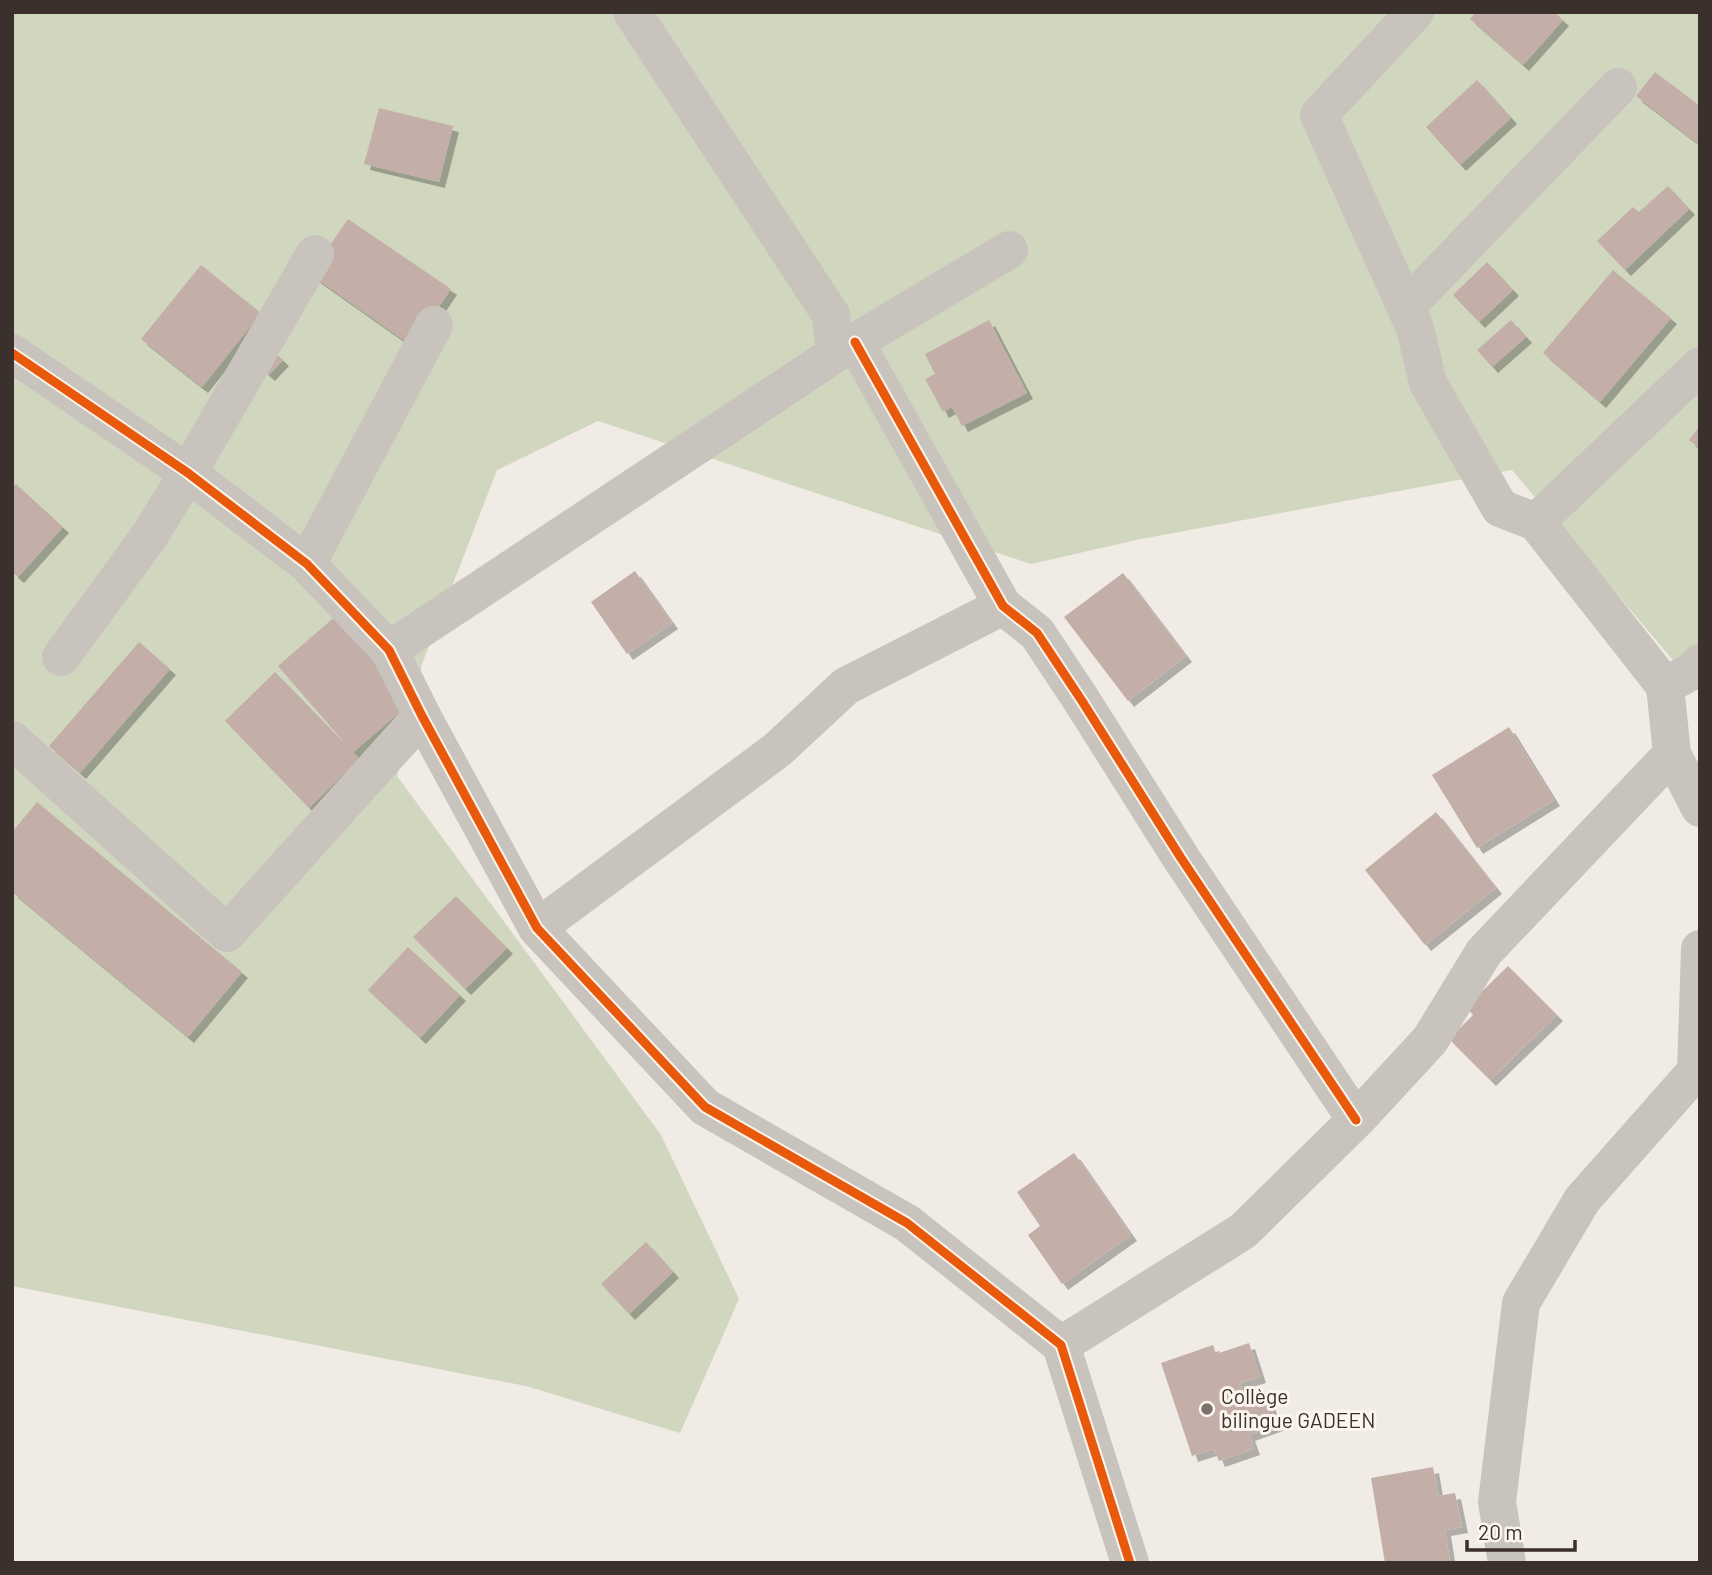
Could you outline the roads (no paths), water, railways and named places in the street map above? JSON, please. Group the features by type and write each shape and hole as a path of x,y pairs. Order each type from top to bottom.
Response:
{"street":[{"path":"632,12 831,315 845,348 1003,606 1037,633 1181,858 1356,1120"},
{"path":"1415,12 1319,115 1415,328 1428,383 1500,508 1536,522 1665,686 1672,754 1700,808"},
{"path":"1406,307 1618,87"},
{"path":"388,650 845,348 1009,250"},
{"path":"61,657 150,535 315,254"},
{"path":"307,565 434,325"},
{"path":"12,354 188,473 307,565 388,650 537,928 705,1107 907,1223 1061,1345 1130,1563"},
{"path":"1536,522 1700,366"},
{"path":"537,928 777,750 846,686 1003,606"},
{"path":"1665,686 1692,671 1700,663"},
{"path":"12,740 227,933 422,716"},
{"path":"1061,1345 1243,1231 1356,1120 1430,1040 1484,952 1672,754"},
{"path":"1507,1563 1497,1502 1521,1303 1582,1200 1696,1071 1700,949"}],"place":[{"name":"Collège bilingue GADEEN","path":"1207,1409"}]}
